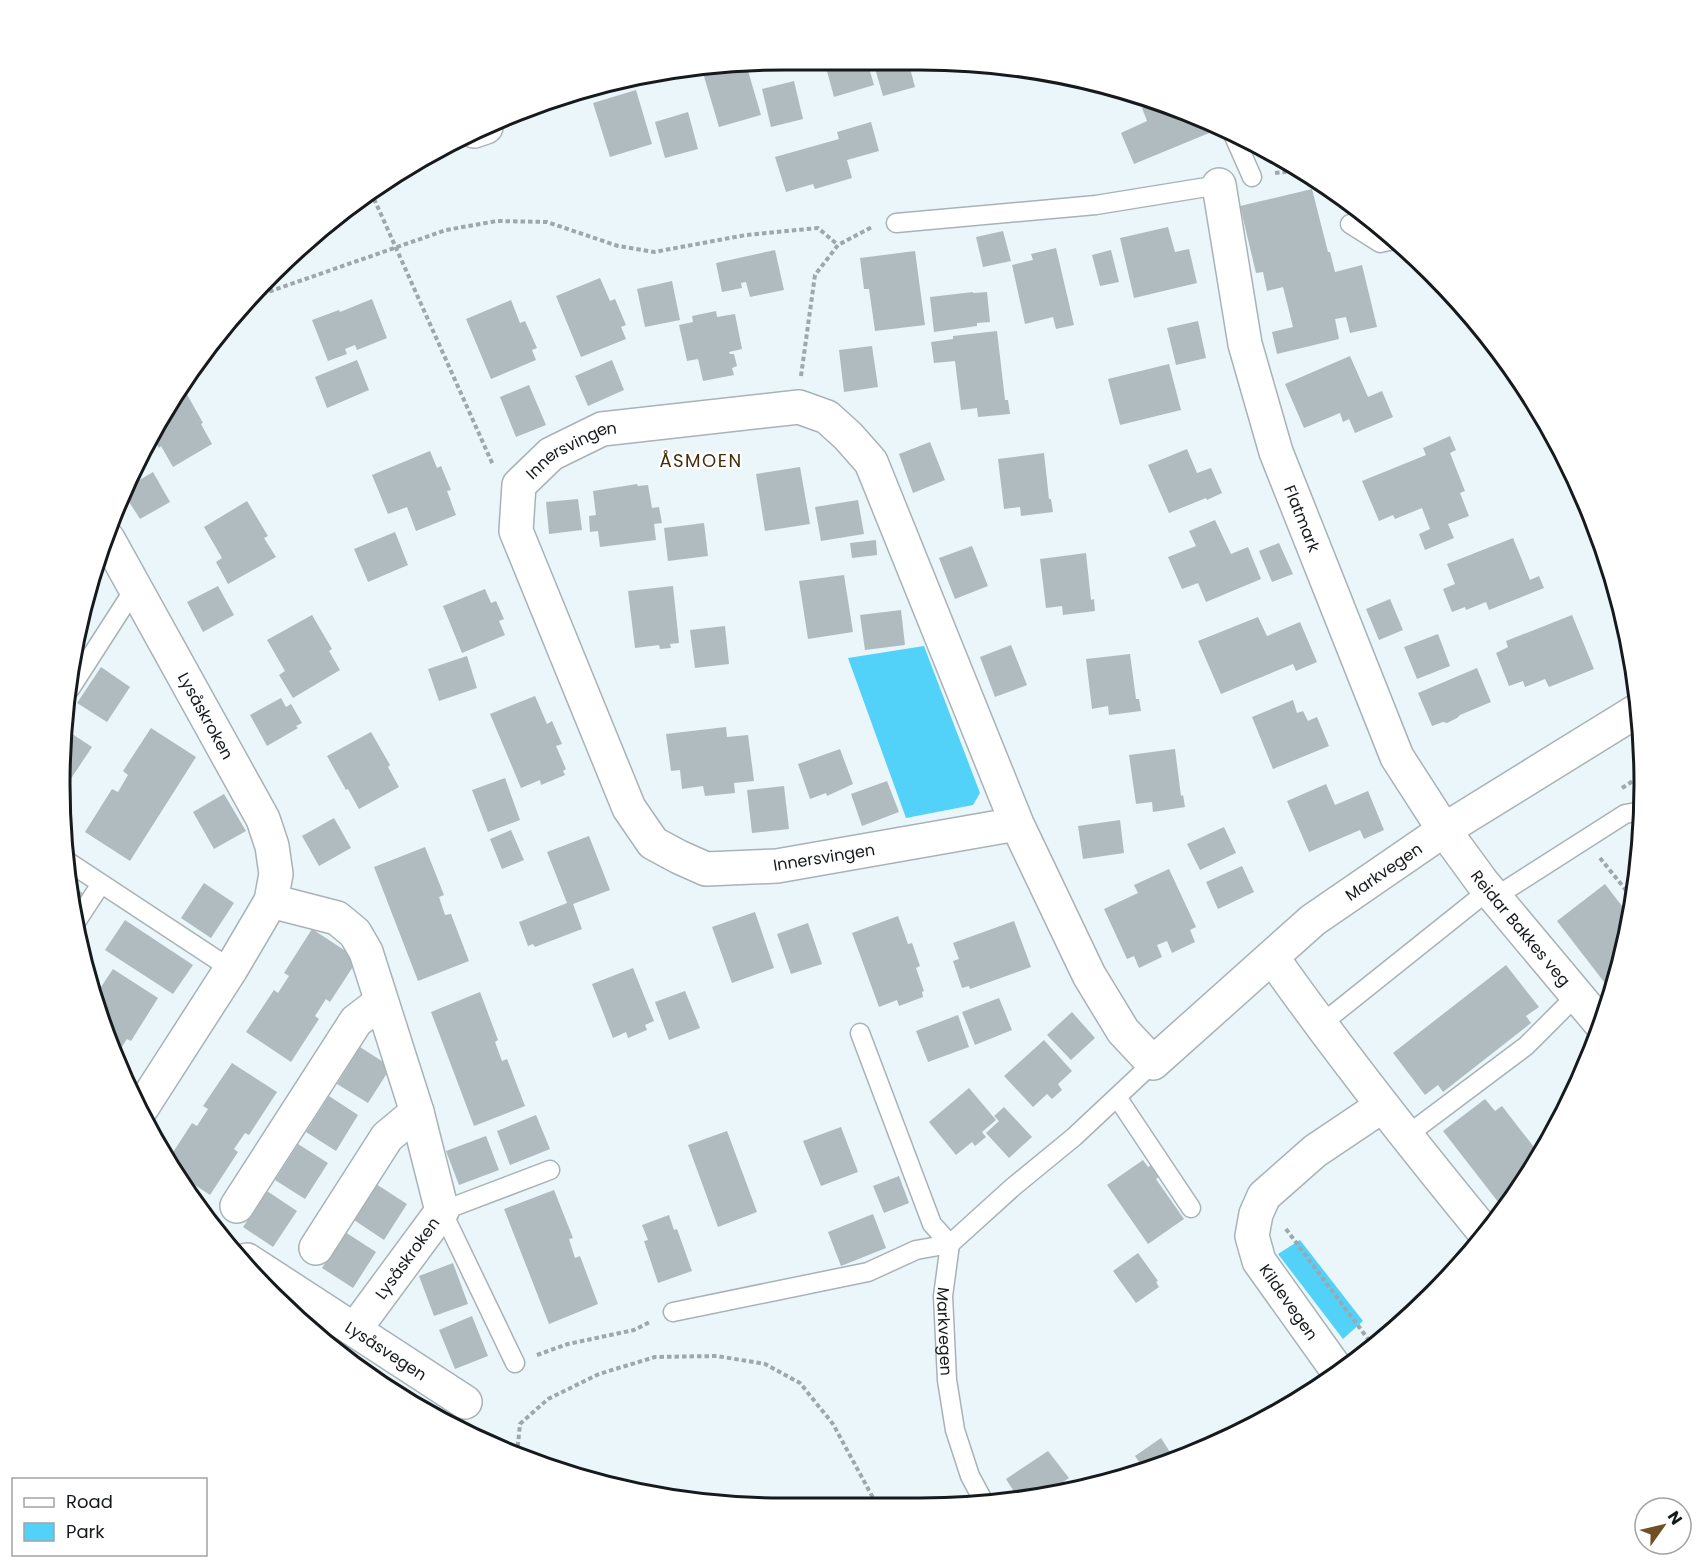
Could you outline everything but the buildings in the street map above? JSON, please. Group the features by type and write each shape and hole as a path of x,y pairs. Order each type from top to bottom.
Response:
{"street":[{"name":"Flatmark","path":"1219,185 1245,344 1276,452 1397,757 1444,830"},
{"name":"Innersvingen","path":"1017,824 777,866 706,869 653,843 629,808 516,531 519,485 551,454 602,429 799,407 827,417 848,436 871,462 1017,824 1089,975 1124,1031 1153,1063"},
{"name":"Lysåskroken","path":"112,546 263,819 272,846 276,874 271,901 231,969 145,1102"},
{"name":"Markvegen","path":"1153,1063 1313,920 1444,830 1631,715"},
{"name":"Reidar Bakkes veg","path":"1444,830 1492,894 1595,1017"},
{"name":"Lysåskroken","path":"271,901 337,918 355,933 366,952 417,1112 442,1211 355,1329"},
{"path":"1272,957 1382,1106 1480,1227"},
{"path":"237,1206 356,1021 381,1002"},
{"name":"Kildevegen","path":"1334,1365 1259,1261 1252,1236 1256,1214 1264,1196 1315,1151 1382,1106"},
{"path":"316,1248 387,1137 417,1112"},
{"name":"Lysåsvegen","path":"262,1269 465,1402"}],"lane":[{"path":"1238,144 1252,177"},
{"path":"896,223 1096,205 1219,185"},
{"path":"1350,224 1380,243 1384,242"},
{"path":"80,672 135,588"},
{"path":"1320,1025 1492,894 1625,814 1633,813"},
{"path":"76,867 231,969"},
{"path":"82,912 101,884"},
{"path":"1406,1137 1526,1046 1577,995"},
{"path":"860,1033 932,1224 950,1244"},
{"path":"673,1312 868,1272 916,1250 950,1244 1013,1186 1074,1137 1153,1063"},
{"path":"1117,1097 1191,1208"},
{"path":"515,1363 442,1211 550,1170"},
{"name":"Markvegen","path":"950,1244 944,1296 947,1380 955,1430 970,1476 980,1495"}],"path":[{"path":"375,200 491,464 519,485"},
{"path":"267,292 446,230 497,221 547,222 618,246 654,252 746,235 818,228 838,245"},
{"path":"799,407 802,359 815,275 838,245 869,227 896,223"},
{"path":"1264,1196 1294,1241 1368,1339"},
{"path":"515,1363 568,1344 634,1330 673,1312"},
{"path":"518,1446 520,1424 548,1399 599,1374 655,1357 717,1356 765,1364 800,1383 833,1424 873,1498"}],"green space":[{"path":"924,646 980,793 973,805 906,818 848,658"},
{"path":"1300,1240 1363,1321 1343,1339 1278,1254"}],"district":[{"name":"ÅSMOEN","path":"701,461"}]}
